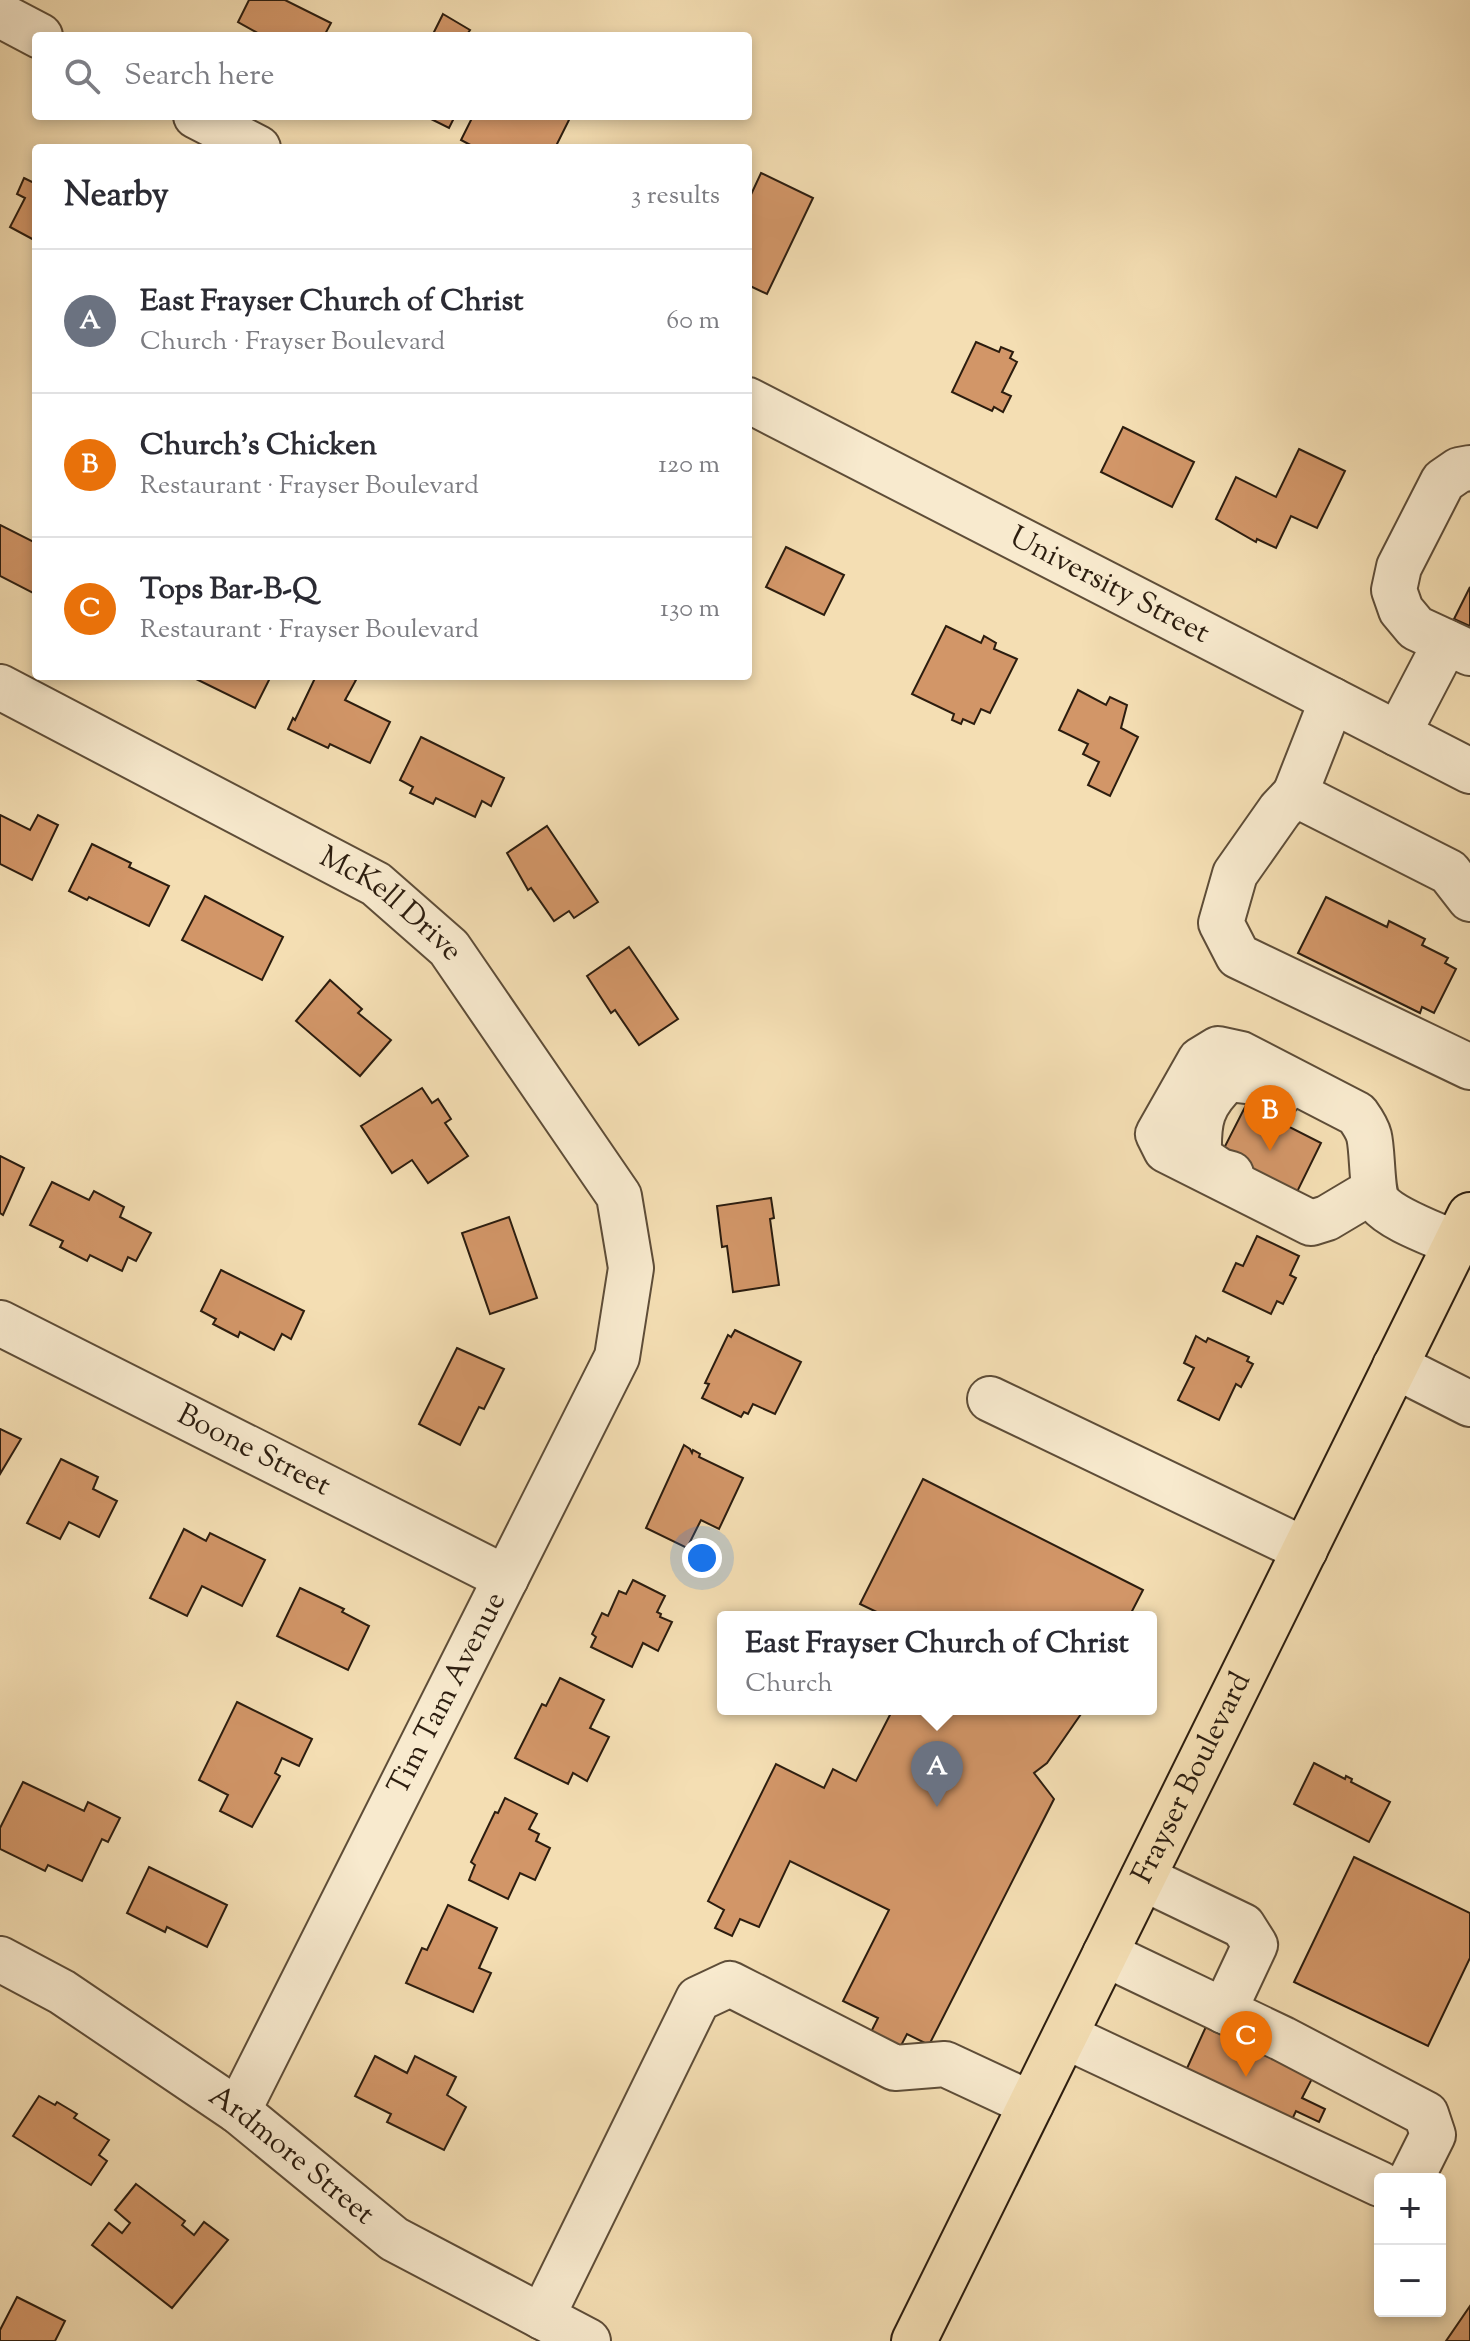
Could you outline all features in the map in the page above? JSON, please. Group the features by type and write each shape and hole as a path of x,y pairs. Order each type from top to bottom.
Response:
{"main road":[{"name":"Frayser Boulevard","path":"914,2341 1466,1223"}],"street":[{"path":"0,15 32,32"},
{"path":"204,120 250,144"},
{"name":"University Street","path":"752,402 1470,771"},
{"path":"1398,734 1458,648 1416,628 1401,610 1394,590 1399,567 1456,474"},
{"name":"McKell Drive","path":"0,687 376,884 449,948 619,1196 631,1268"},
{"path":"1332,700 1295,794 1235,874 1221,923 1238,956 1470,1067"},
{"path":"1295,794 1449,872 1470,899"},
{"path":"1374,1190 1327,1218 1311,1223 1166,1150 1158,1134 1200,1060 1218,1049 1241,1054 1357,1114 1369,1132 1374,1190 1379,1202 1392,1213 1466,1223"},
{"name":"Tim Tam Avenue","path":"238,2111 617,1357 631,1268"},
{"name":"Boone Street","path":"0,1323 506,1578"},
{"path":"1395,1366 1470,1404"},
{"path":"990,1399 1305,1550"},
{"path":"1143,1878 1243,1926 1255,1945 1224,2011"},
{"path":"1105,1954 1426,2114 1433,2135 1414,2173"},
{"name":"Ardmore Street","path":"0,1959 62,1992 238,2111 394,2239 588,2341"},
{"path":"542,2317 698,1999 730,1984 895,2068 945,2064 1031,2104"},
{"path":"1065,2036 1374,2181"}],"building":[{"path":"249,0 285,0 331,23 326,32 256,32 238,22"},
{"path":"443,14 470,30 469,32 434,32"},
{"path":"433,120 453,120 449,128"},
{"path":"471,120 569,120 557,144 468,144 461,140"},
{"path":"761,173 813,198 767,294 752,287 752,192"},
{"path":"24,178 32,182 32,239 10,227 25,198 17,194"},
{"path":"976,342 999,352 1001,347 1013,352 1010,358 1017,362 1002,392 1011,396 1003,412 994,407 992,411 952,392"},
{"path":"1123,427 1194,462 1172,507 1101,472"},
{"path":"1299,449 1345,471 1317,528 1291,516 1276,548 1257,539 1256,542 1216,519 1236,477 1276,497"},
{"path":"0,525 32,541 32,592 0,576"},
{"path":"786,547 844,575 824,615 766,587"},
{"path":"1470,587 1470,626 1454,619"},
{"path":"946,626 981,643 984,636 996,643 994,649 1017,659 990,713 981,709 974,724 963,719 961,724 952,720 954,714 912,694"},
{"path":"198,680 269,680 255,708"},
{"path":"314,680 356,680 345,700 390,722 370,763 288,729 293,718 295,720"},
{"path":"1078,690 1106,705 1110,697 1127,705 1121,728 1138,737 1110,796 1088,785 1099,762 1083,754 1088,744 1059,730"},
{"path":"421,737 504,778 491,806 482,801 475,817 436,798 433,804 410,793 413,787 400,780"},
{"path":"0,815 30,830 38,815 58,825 32,880 0,864"},
{"path":"547,826 598,902 574,918 569,911 554,921 531,888 528,890 507,853"},
{"path":"92,844 131,863 129,867 169,886 149,926 89,897 87,900 69,891"},
{"path":"205,896 283,937 262,980 182,940"},
{"path":"1326,897 1387,927 1389,921 1425,939 1422,945 1448,958 1445,963 1456,969 1434,1013 1422,1007 1420,1013 1298,953"},
{"path":"629,947 678,1019 639,1045 615,1010 611,1013 587,976"},
{"path":"330,980 362,1009 358,1013 391,1040 360,1076 296,1021"},
{"path":"422,1088 432,1103 438,1099 451,1119 445,1123 468,1156 428,1183 412,1160 392,1173 361,1126"},
{"path":"1246,1105 1321,1143 1295,1196 1219,1158"},
{"path":"0,1156 24,1168 3,1215 0,1213"},
{"path":"52,1182 89,1200 94,1191 124,1207 120,1217 151,1233 136,1261 128,1257 122,1271 90,1255 87,1261 60,1247 63,1241 30,1225"},
{"path":"771,1198 774,1218 770,1219 779,1285 733,1292 727,1246 722,1247 717,1206"},
{"path":"509,1217 537,1298 490,1314 462,1233"},
{"path":"1257,1236 1299,1256 1290,1275 1296,1278 1283,1304 1277,1301 1271,1314 1223,1291 1236,1263 1243,1266"},
{"path":"221,1270 304,1311 291,1339 282,1334 274,1350 240,1332 238,1337 213,1324 216,1319 201,1311"},
{"path":"735,1330 801,1362 775,1414 753,1404 748,1414 744,1412 741,1417 702,1398 709,1384 705,1383 728,1335 731,1337"},
{"path":"1196,1336 1206,1342 1208,1338 1249,1357 1247,1361 1253,1364 1241,1387 1236,1384 1219,1420 1178,1400 1194,1368 1184,1363"},
{"path":"457,1348 504,1369 484,1409 479,1407 460,1445 419,1424"},
{"path":"0,1429 21,1439 0,1474"},
{"path":"684,1445 692,1453 693,1450 700,1454 699,1457 743,1478 719,1529 701,1520 687,1548 646,1528"},
{"path":"61,1459 98,1477 93,1489 117,1501 99,1537 69,1522 60,1539 27,1523"},
{"path":"923,1479 1143,1590 1132,1611 875,1611 860,1604"},
{"path":"184,1529 206,1541 210,1533 265,1560 242,1606 202,1586 187,1616 150,1598"},
{"path":"633,1580 665,1596 657,1612 661,1614 660,1617 672,1622 658,1651 643,1643 632,1667 591,1647 596,1637 592,1634 602,1613 608,1616 619,1591 626,1594"},
{"path":"300,1588 344,1609 342,1612 369,1626 348,1670 277,1636"},
{"path":"560,1678 604,1700 590,1728 609,1737 587,1781 573,1773 568,1784 515,1758 542,1704 546,1706"},
{"path":"237,1702 312,1739 299,1766 282,1758 275,1773 280,1776 252,1827 220,1811 228,1795 199,1780"},
{"path":"890,1715 1080,1715 1047,1763 1034,1773 1054,1799 929,2045 907,2034 893,2061 864,2046 878,2018 843,2001 889,1910 790,1861 759,1927 740,1919 732,1936 715,1928 724,1910 708,1901 776,1764 824,1788 833,1769 856,1781"},
{"path":"1314,1763 1345,1779 1346,1776 1352,1779 1351,1782 1390,1802 1369,1842 1294,1804"},
{"path":"23,1782 84,1811 88,1802 120,1818 108,1842 102,1839 82,1881 48,1865 45,1871 0,1849 0,1828"},
{"path":"505,1798 537,1814 529,1829 539,1834 536,1841 550,1848 535,1880 520,1873 508,1899 469,1880 475,1865 471,1862"},
{"path":"1354,1857 1470,1913 1470,1958 1428,2046 1294,1982"},
{"path":"149,1867 227,1905 207,1947 167,1927 165,1932 127,1913"},
{"path":"448,1905 497,1928 479,1968 491,1973 473,2012 406,1983 422,1948 427,1950"},
{"path":"1209,2020 1315,2073 1302,2098 1325,2109 1319,2122 1296,2111 1288,2128 1183,2077"},
{"path":"375,2056 407,2073 415,2056 456,2077 447,2095 466,2107 444,2150 387,2122 391,2114 355,2096"},
{"path":"39,2096 77,2114 74,2118 109,2140 99,2155 107,2161 91,2185 13,2136"},
{"path":"136,2184 185,2221 182,2225 194,2235 204,2222 228,2240 172,2308 92,2245 109,2223 122,2233 130,2223 115,2210"},
{"path":"17,2297 65,2321 55,2341 0,2341 0,2330"},
{"path":"1470,2306 1470,2341 1446,2341"}],"place":[{"name":"Church's Chicken","path":"1270,1151"},
{"name":"East Frayser Church of Christ","path":"937,1807"},
{"name":"Tops Bar-B-Q","path":"1246,2077"}]}
